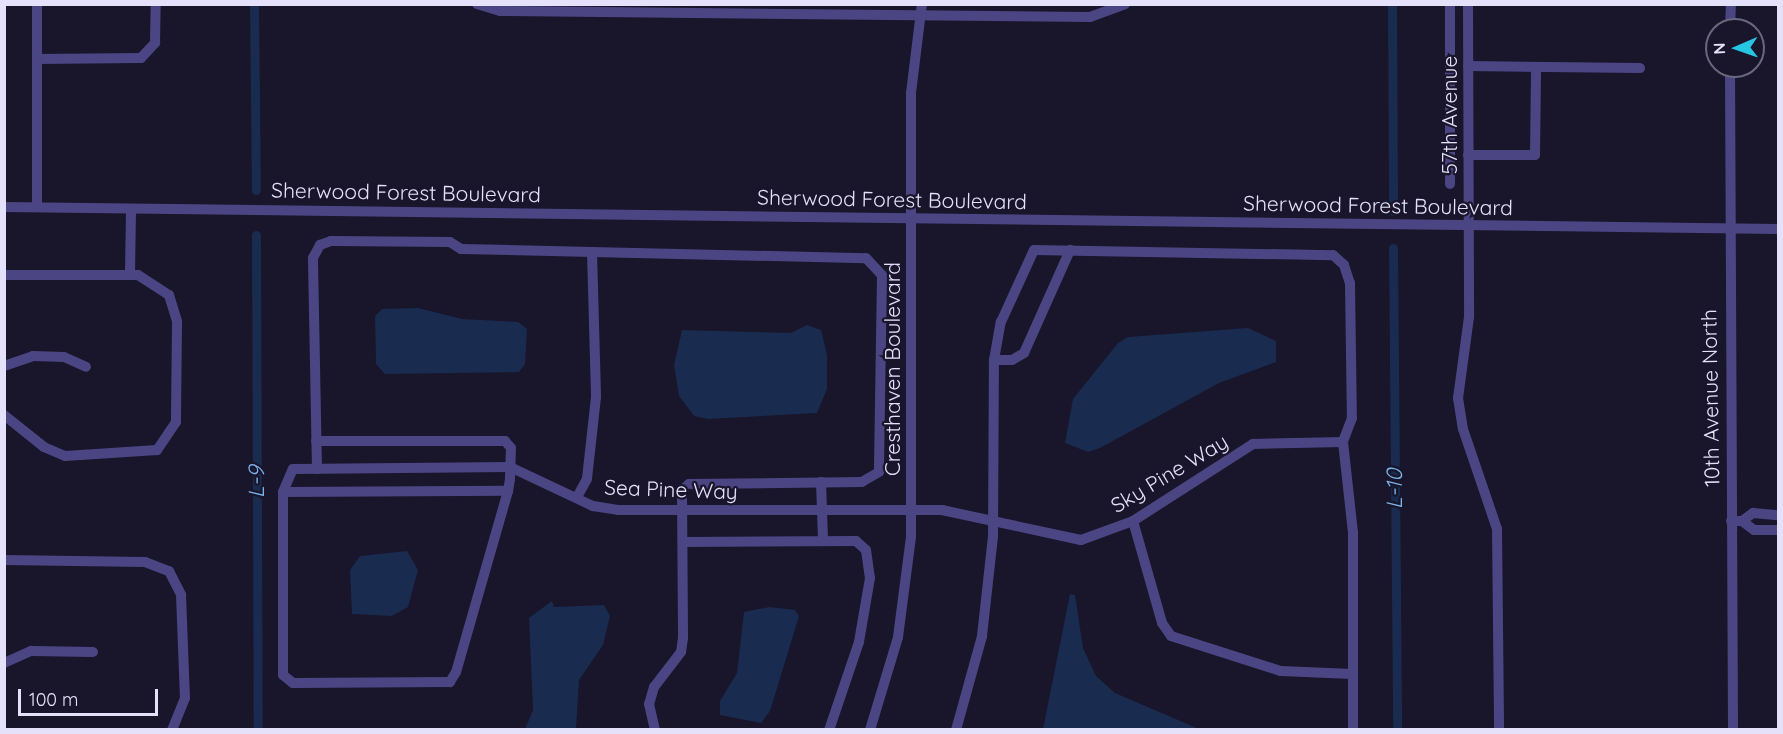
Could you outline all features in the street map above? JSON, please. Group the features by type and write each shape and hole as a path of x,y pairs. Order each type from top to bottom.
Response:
{"street":[{"path":"37,4 37,207"},
{"path":"37,59 141,58 155,43 156,4"},
{"path":"477,4 500,11 921,10 1110,14 1125,4"},
{"path":"1450,4 1450,184"},
{"name":"57th Avenue","path":"1468,4 1469,316 1458,398 1463,429 1497,530 1499,729"},
{"name":"Cresthaven Boulevard","path":"870,729 902,618 912,512 912,75 921,10"},
{"path":"1468,66 1640,68"},
{"path":"1468,155 1535,156 1536,67"},
{"name":"10th Avenue North","path":"1730,78 1727,228 1737,521 1733,729"},
{"name":"Sherwood Forest Boulevard","path":"4,207 1779,229"},
{"path":"130,274 131,209"},
{"path":"317,469 313,258 320,245 331,241 450,242 461,249 866,258 876,265 882,275 879,472 862,482 689,484 682,490 685,542 681,652 654,687 649,704 655,729"},
{"path":"956,729 982,636 992,517 994,360 1000,322 1034,250 1333,255 1344,265 1350,283 1352,418 1343,442 1353,533 1353,729"},
{"path":"994,360 1012,360 1024,353 1070,250"},
{"path":"577,497 587,478 596,397 592,252"},
{"path":"4,275 130,274 152,280 175,308 176,422 168,441 145,454 65,456 44,447 4,415"},
{"path":"4,366 33,356 64,357 86,367"},
{"path":"316,441 504,441 511,448 508,490 456,672 450,682 293,683 283,675 283,492 508,490"},
{"name":"Sky Pine Way","path":"912,512 942,510 992,517 1044,536 1080,540 1133,521 1253,444 1343,442"},
{"name":"Sea Pine Way","path":"283,492 293,469 510,467 577,497 618,510 912,512"},
{"path":"821,482 823,540"},
{"path":"1737,521 1753,513 1779,515"},
{"path":"1133,521 1162,623 1171,636 1281,671 1352,674"},
{"path":"1737,521 1754,530 1779,530"},
{"path":"685,542 856,541 870,561 859,642 829,729"},
{"path":"4,560 145,562 169,572 181,595 185,698 172,729"},
{"path":"4,663 31,651 93,652"}],"water":[{"path":"418,308 462,319 518,322 527,329 525,364 519,372 385,374 376,364 375,316 382,309"},
{"path":"807,325 821,330 827,355 827,389 817,413 708,419 694,416 679,396 674,365 682,330 791,333"},
{"path":"1248,328 1276,341 1276,362 1219,383 1100,448 1088,452 1065,443 1073,399 1118,343 1128,337"},
{"path":"407,551 418,570 408,607 392,616 352,614 350,570 360,556"},
{"path":"1070,594 1075,595 1083,648 1096,676 1115,693 1199,729 1043,729"},
{"path":"552,601 554,607 604,605 610,616 603,645 579,680 576,729 525,729 533,710 529,618"},
{"path":"769,607 795,610 799,616 770,711 761,723 720,715 720,701 737,673 744,612"}],"waterway":[{"name":"L-9","path":"254,4 256,190"},
{"name":"L-10","path":"1392,4 1393,211"},
{"name":"L-9","path":"256,235 258,730"},
{"name":"L-10","path":"1393,248 1397,730"}]}
